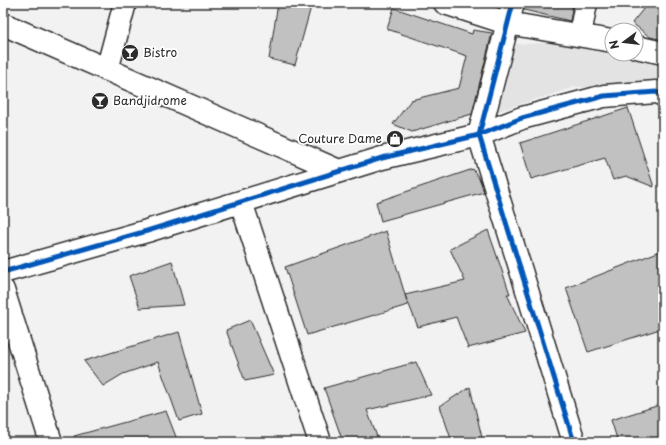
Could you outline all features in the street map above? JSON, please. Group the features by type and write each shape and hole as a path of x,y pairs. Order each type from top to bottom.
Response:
{"street":[{"path":"107,70 125,3"},
{"path":"445,3 510,13 580,35 604,40"},
{"path":"580,35 586,3"},
{"path":"510,13 479,135 574,442"},
{"path":"3,24 338,171"},
{"path":"644,49 663,53"},
{"path":"3,272 240,202 382,158 479,135 522,118 604,96 656,92 663,95"},
{"path":"240,202 320,442"},
{"path":"3,290 51,442"}],"shaded area":[{"path":"555,43 604,53 604,62 644,61 663,65 663,88 575,87 498,111 516,44"}],"building":[{"path":"278,3 312,3 295,65 269,59"},
{"path":"525,3 573,3 570,21 524,10"},
{"path":"648,3 663,3 663,40 650,37 644,32 644,22 633,22"},
{"path":"394,8 472,34 473,30 492,33 472,114 412,132 393,124 411,100 459,88 467,56 387,29"},
{"path":"628,108 654,187 626,176 613,180 605,158 531,179 520,143"},
{"path":"473,169 481,182 484,192 381,221 376,202"},
{"path":"488,230 510,294 507,294 525,333 468,348 456,317 418,327 405,295 465,281 450,249"},
{"path":"386,231 408,305 307,335 285,267"},
{"path":"663,250 663,328 588,352 566,288"},
{"path":"172,261 184,305 140,308 129,276"},
{"path":"250,320 274,375 245,381 226,330"},
{"path":"179,332 202,414 179,421 158,362 123,374 103,386 84,361"},
{"path":"416,362 431,395 367,410 379,442 343,442 324,388"},
{"path":"470,387 483,442 452,442 440,406"},
{"path":"663,404 663,442 618,442 611,420"},
{"path":"166,411 178,442 75,442 74,436"}],"cycle path":[{"path":"513,3 479,135 574,442"},
{"path":"3,272 147,231 382,158 479,135 522,118 604,96 656,92 663,95"}],"place":[{"name":"Bistro","path":"130,53"},
{"name":"Bandjidrome","path":"100,101"},
{"name":"Couture Dame","path":"395,139"}]}
